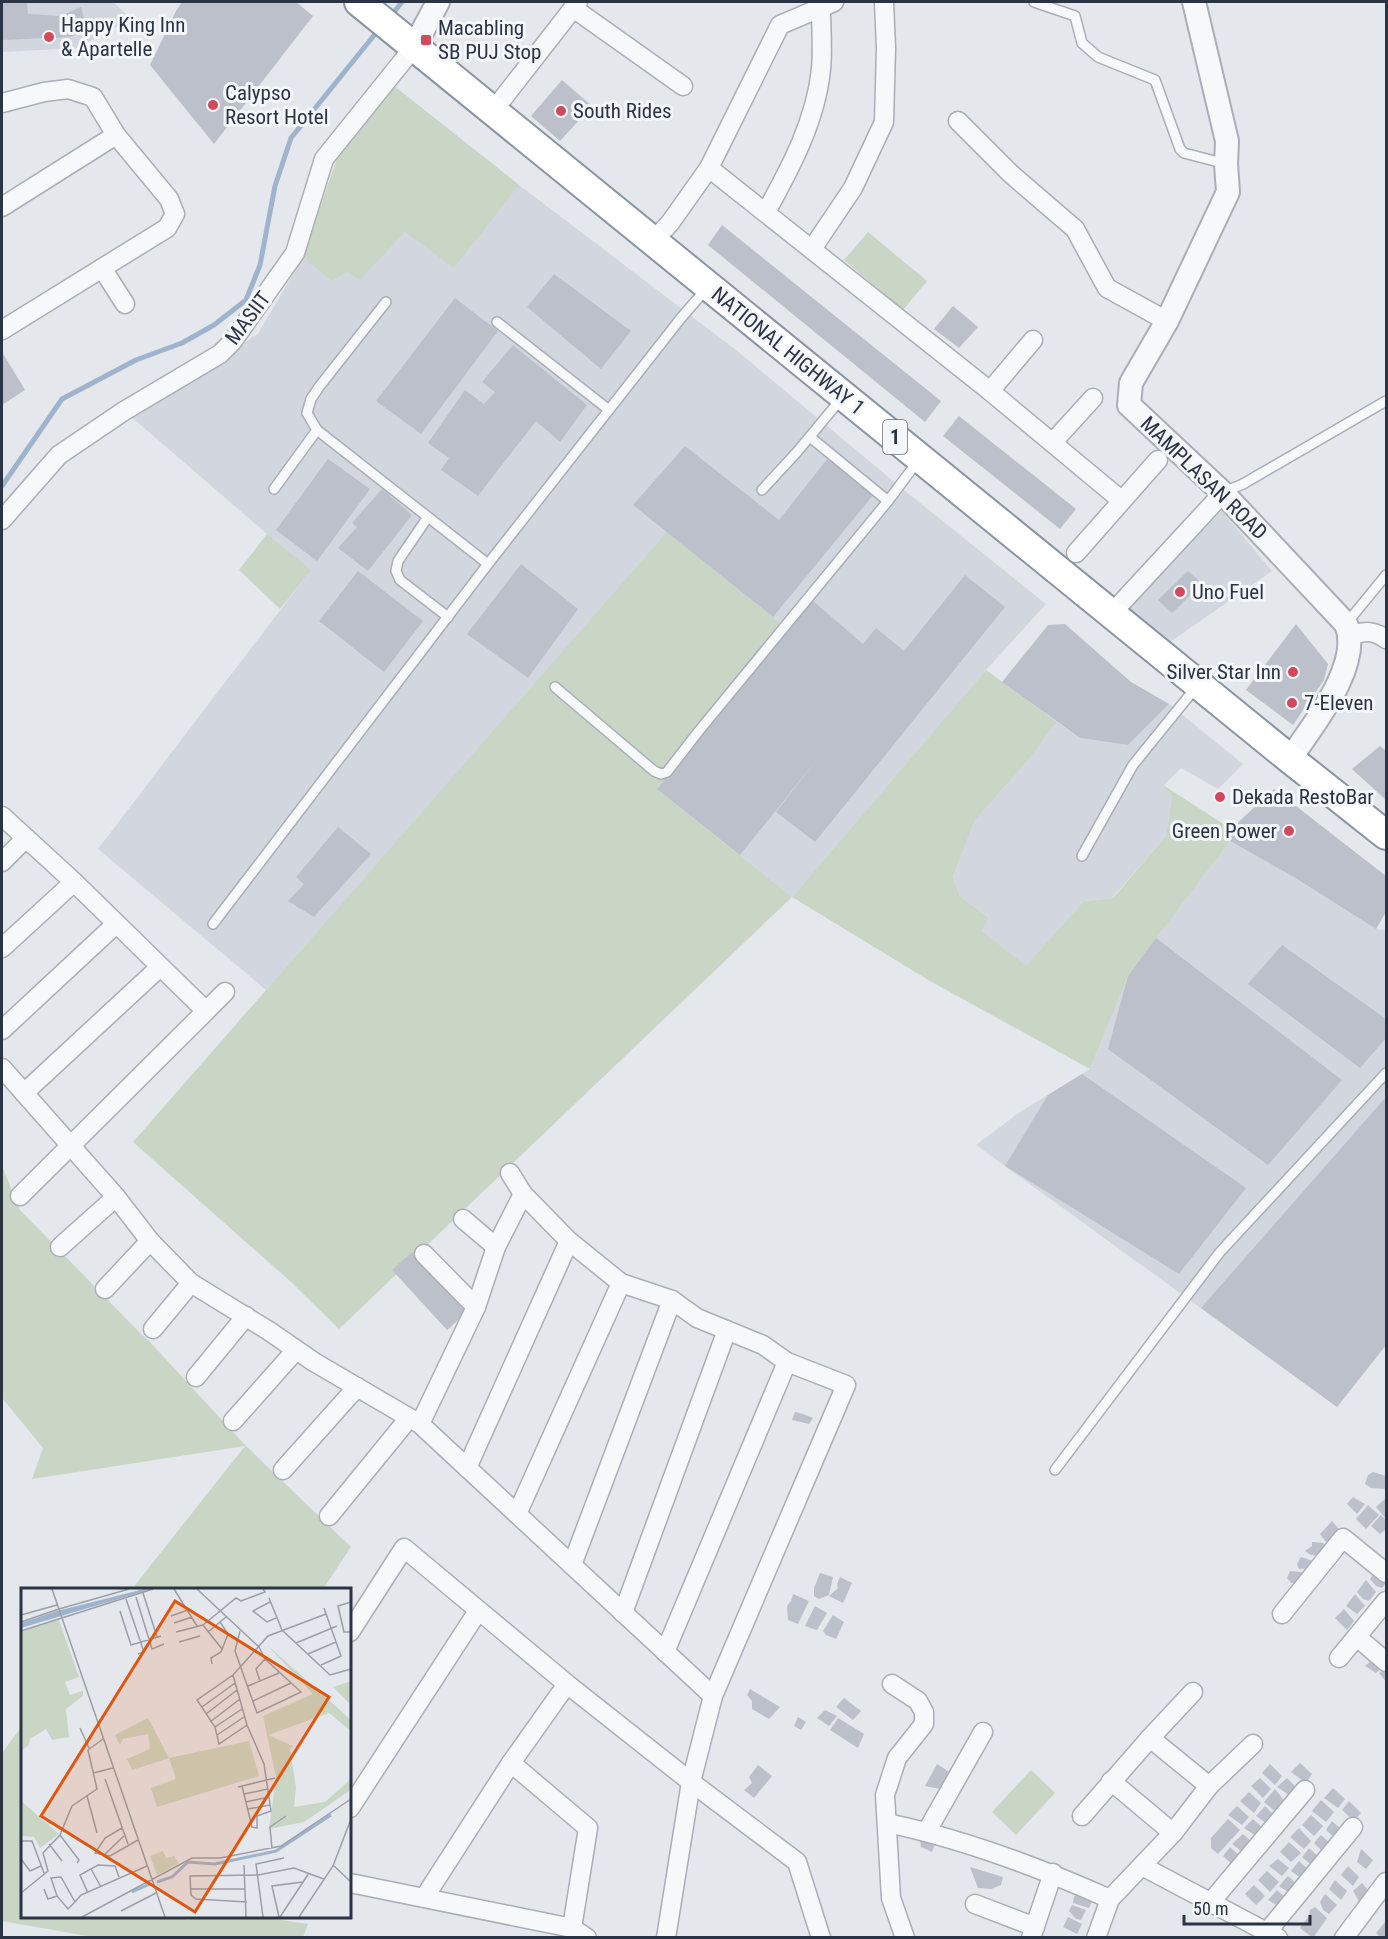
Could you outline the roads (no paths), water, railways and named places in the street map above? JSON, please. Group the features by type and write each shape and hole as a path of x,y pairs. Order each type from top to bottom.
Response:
{"highway":[{"name":"NATIONAL HIGHWAY 1","path":"367,8 1386,835"}],"street":[{"path":"409,42 438,2"},
{"path":"812,249 853,188 884,122 886,48 884,2"},
{"name":"MAMPLASAN ROAD","path":"1194,2 1227,141 1228,192 1167,321 1131,383 1129,405 1222,493 1348,630"},
{"path":"493,111 576,5 682,86"},
{"path":"654,241 710,168 780,25 827,5 821,69 811,117 792,165 766,212"},
{"name":"MASIIT","path":"2,520 58,455 124,411 220,354 232,342 296,253 324,159 409,42"},
{"path":"2,103 44,92 68,89 93,96 116,135 169,199 175,214 167,228 2,330"},
{"path":"958,121 1011,174 1075,229 1107,288 1167,321"},
{"path":"2,207 116,135"},
{"path":"710,168 990,391 1121,500"},
{"path":"102,268 125,304"},
{"path":"990,391 1033,340"},
{"path":"1053,442 1093,398"},
{"path":"1076,553 1158,460"},
{"path":"1112,613 1222,493"},
{"path":"1290,759 1333,694 1344,671 1348,630 1376,632 1386,639"},
{"path":"2,816 74,882 206,1011"},
{"path":"2,862 26,838"},
{"path":"2,948 74,882"},
{"path":"2,1030 116,924"},
{"path":"24,1093 160,967"},
{"path":"20,1196 225,992"},
{"path":"2,1068 116,1197 150,1241 190,1283 414,1421 713,1696"},
{"path":"510,1173 523,1194 569,1241 621,1283 672,1300 698,1318 763,1345 787,1362 846,1385 713,1696 691,1782 666,1938"},
{"path":"329,1516 414,1421 476,1307 496,1248 523,1194"},
{"path":"60,1247 116,1197"},
{"path":"463,1220 496,1248"},
{"path":"105,1289 150,1241"},
{"path":"467,1468 569,1241"},
{"path":"424,1254 476,1307"},
{"path":"153,1329 190,1283"},
{"path":"517,1514 621,1283"},
{"path":"572,1565 672,1300"},
{"path":"196,1377 246,1316"},
{"path":"623,1612 727,1330"},
{"path":"233,1421 296,1350"},
{"path":"665,1652 787,1362"},
{"path":"283,1470 357,1387"},
{"path":"1282,1614 1344,1538 1386,1574"},
{"path":"351,1630 404,1548 567,1684 797,1862 821,1938"},
{"path":"1339,1658 1386,1601"},
{"path":"351,1806 478,1611"},
{"path":"1357,1637 1386,1662"},
{"path":"424,1898 511,1763 567,1684"},
{"path":"892,1684 918,1701 924,1712 924,1724 897,1758 885,1795 891,1898 906,1938"},
{"path":"1082,1816 1193,1692"},
{"path":"927,1831 983,1732"},
{"path":"1150,1738 1209,1786"},
{"path":"1096,1938 1110,1899 1173,1833 1209,1786 1253,1744"},
{"path":"351,1883 579,1933 588,1828 511,1763"},
{"path":"1111,1781 1173,1833"},
{"path":"1210,1903 1305,1790"},
{"path":"887,1822 927,1831 1053,1873 1110,1899"},
{"path":"1142,1866 1273,1935 1353,1827"},
{"path":"975,1904 1033,1932 1053,1873"},
{"path":"1344,1938 1386,1882"}],"lane":[{"path":"1034,2 1075,16 1082,43 1098,57 1155,80 1180,149 1184,153 1226,164"},
{"path":"213,924 488,564 681,318 709,286"},
{"path":"386,302 311,399 308,413 317,430 488,564"},
{"path":"497,322 609,410"},
{"path":"762,490 844,395"},
{"path":"1222,493 1243,484 1386,401"},
{"path":"274,489 317,430"},
{"path":"810,437 888,501"},
{"path":"555,687 654,771 661,774 667,772 921,458"},
{"path":"428,517 398,561 396,571 400,580 448,617"},
{"path":"1348,630 1386,575"},
{"path":"1082,856 1133,765 1198,684"},
{"path":"1055,1470 1220,1252 1386,1073"}],"waterway":[{"path":"390,17 402,2"},
{"path":"2,486 62,399 136,360 182,343 214,325 246,300 260,265 275,186 291,138 380,28"}],"place":[{"name":"Happy King Inn & Apartelle","path":"49,37"},
{"name":"Macabling SB PUJ Stop","path":"426,40"},
{"name":"Calypso Resort Hotel","path":"213,105"},
{"name":"South Rides","path":"561,111"},
{"name":"Uno Fuel","path":"1180,592"},
{"name":"Silver Star Inn","path":"1293,672"},
{"name":"7-Eleven","path":"1292,703"},
{"name":"Dekada RestoBar","path":"1220,797"},
{"name":"Green Power","path":"1289,831"}]}
